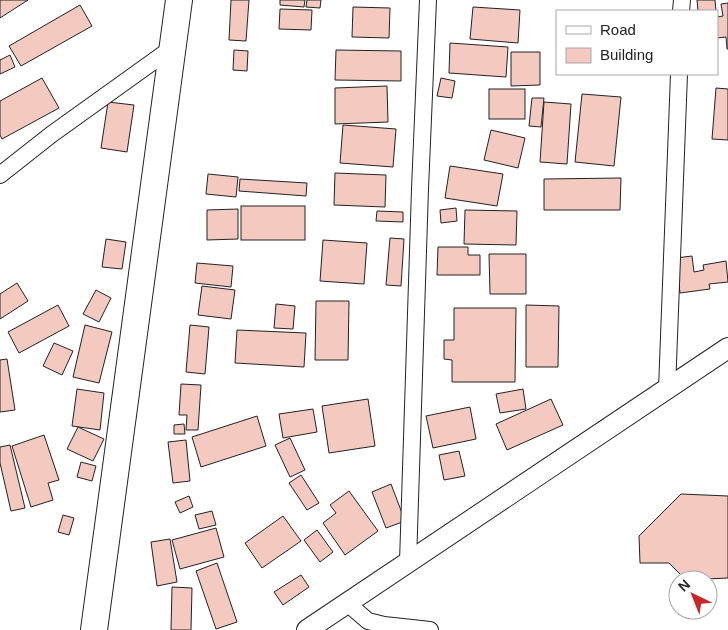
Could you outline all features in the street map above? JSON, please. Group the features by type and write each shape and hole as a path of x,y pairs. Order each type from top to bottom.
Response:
{"main road":[{"path":"94,630 179,0"}],"street":[{"path":"408,562 428,0"},
{"path":"0,175 52,134 172,48"},
{"path":"667,389 679,75"},
{"path":"307,630 728,348"},
{"path":"347,603 368,621 384,626 430,630"}],"building":[{"path":"0,0 28,0 0,18"},
{"path":"231,0 249,0 246,41 229,40"},
{"path":"280,0 305,0 304,7 280,5"},
{"path":"307,0 321,0 320,8 306,7"},
{"path":"697,0 715,0 716,10 698,10"},
{"path":"728,3 728,49 726,37 718,38 718,17 723,16 721,4"},
{"path":"80,5 92,26 21,66 9,46"},
{"path":"353,7 390,8 389,38 352,37"},
{"path":"473,7 520,10 518,43 470,39"},
{"path":"280,9 312,10 311,30 279,29"},
{"path":"450,43 508,47 506,77 449,73"},
{"path":"234,50 248,51 247,71 233,70"},
{"path":"336,50 401,51 401,81 335,80"},
{"path":"511,52 540,52 540,85 511,86"},
{"path":"10,55 15,67 0,74 0,60"},
{"path":"42,78 59,108 2,139 0,135 0,101"},
{"path":"441,78 455,81 452,98 437,96"},
{"path":"387,86 388,122 335,124 335,88"},
{"path":"716,88 728,89 728,140 712,139"},
{"path":"489,89 525,89 525,119 489,119"},
{"path":"582,94 621,97 614,166 575,162"},
{"path":"532,98 544,98 541,127 529,126"},
{"path":"108,102 134,105 127,152 101,148"},
{"path":"544,102 571,104 567,164 540,162"},
{"path":"343,125 396,129 393,167 340,163"},
{"path":"491,130 525,138 518,168 484,160"},
{"path":"450,166 503,174 497,206 445,198"},
{"path":"335,173 386,175 385,207 334,205"},
{"path":"208,174 238,177 236,197 206,194"},
{"path":"621,178 620,210 544,210 544,179"},
{"path":"240,179 307,183 306,196 239,191"},
{"path":"241,206 305,206 305,240 241,240"},
{"path":"456,208 457,221 441,223 440,210"},
{"path":"238,209 238,239 207,240 207,210"},
{"path":"465,210 517,211 516,245 464,244"},
{"path":"377,211 403,212 403,222 376,221"},
{"path":"390,238 404,239 401,286 386,285"},
{"path":"106,239 126,242 122,269 102,267"},
{"path":"323,240 367,243 364,284 320,281"},
{"path":"438,247 468,247 468,255 480,255 480,275 437,275"},
{"path":"489,254 526,254 526,294 490,294"},
{"path":"692,256 694,272 704,270 703,265 726,261 728,282 709,284 710,289 680,293 676,258"},
{"path":"197,263 233,266 231,287 195,283"},
{"path":"17,283 28,301 0,319 0,294"},
{"path":"202,286 235,290 231,319 198,315"},
{"path":"96,290 111,298 99,322 83,314"},
{"path":"316,301 349,301 348,360 315,360"},
{"path":"276,304 295,306 293,329 274,328"},
{"path":"58,305 69,326 19,353 8,332"},
{"path":"526,305 559,306 558,367 526,367"},
{"path":"454,308 516,308 515,382 452,382 452,360 444,359 444,340 454,340"},
{"path":"85,325 112,332 99,383 73,377"},
{"path":"190,325 209,327 205,374 186,372"},
{"path":"237,330 306,333 304,367 235,363"},
{"path":"54,343 73,351 62,375 43,366"},
{"path":"7,359 15,410 0,412 0,360"},
{"path":"181,384 201,385 198,430 186,430 187,415 179,415"},
{"path":"77,389 104,393 100,430 72,426"},
{"path":"523,389 526,409 500,413 496,394"},
{"path":"368,399 375,446 329,453 322,406"},
{"path":"551,399 563,425 507,450 496,424"},
{"path":"470,407 476,439 433,448 426,416"},
{"path":"313,409 317,432 283,438 279,414"},
{"path":"257,416 266,446 201,467 192,437"},
{"path":"184,424 185,434 174,434 174,425"},
{"path":"78,427 104,439 93,461 67,449"},
{"path":"44,435 59,480 48,483 53,500 31,507 12,446"},
{"path":"290,438 305,470 290,477 275,445"},
{"path":"186,440 190,481 173,483 168,442"},
{"path":"10,445 25,508 11,511 0,463 0,447"},
{"path":"459,451 465,476 444,480 439,455"},
{"path":"81,462 96,466 92,481 77,477"},
{"path":"301,475 319,503 307,510 289,483"},
{"path":"391,484 405,521 386,528 372,492"},
{"path":"349,491 378,531 345,555 323,523 336,513 330,505"},
{"path":"681,494 728,496 728,578 718,578 718,570 676,570 669,563 640,563 639,536"},
{"path":"189,496 193,507 180,513 175,502"},
{"path":"212,511 216,525 199,529 195,515"},
{"path":"63,515 74,518 69,535 58,532"},
{"path":"283,516 301,541 262,568 245,543"},
{"path":"216,528 224,557 180,569 172,540"},
{"path":"317,530 333,552 320,562 304,540"},
{"path":"170,539 177,582 157,586 151,542"},
{"path":"217,563 237,622 216,629 196,571"},
{"path":"301,575 309,587 283,605 274,592"},
{"path":"172,587 192,588 191,630 171,630"}]}
